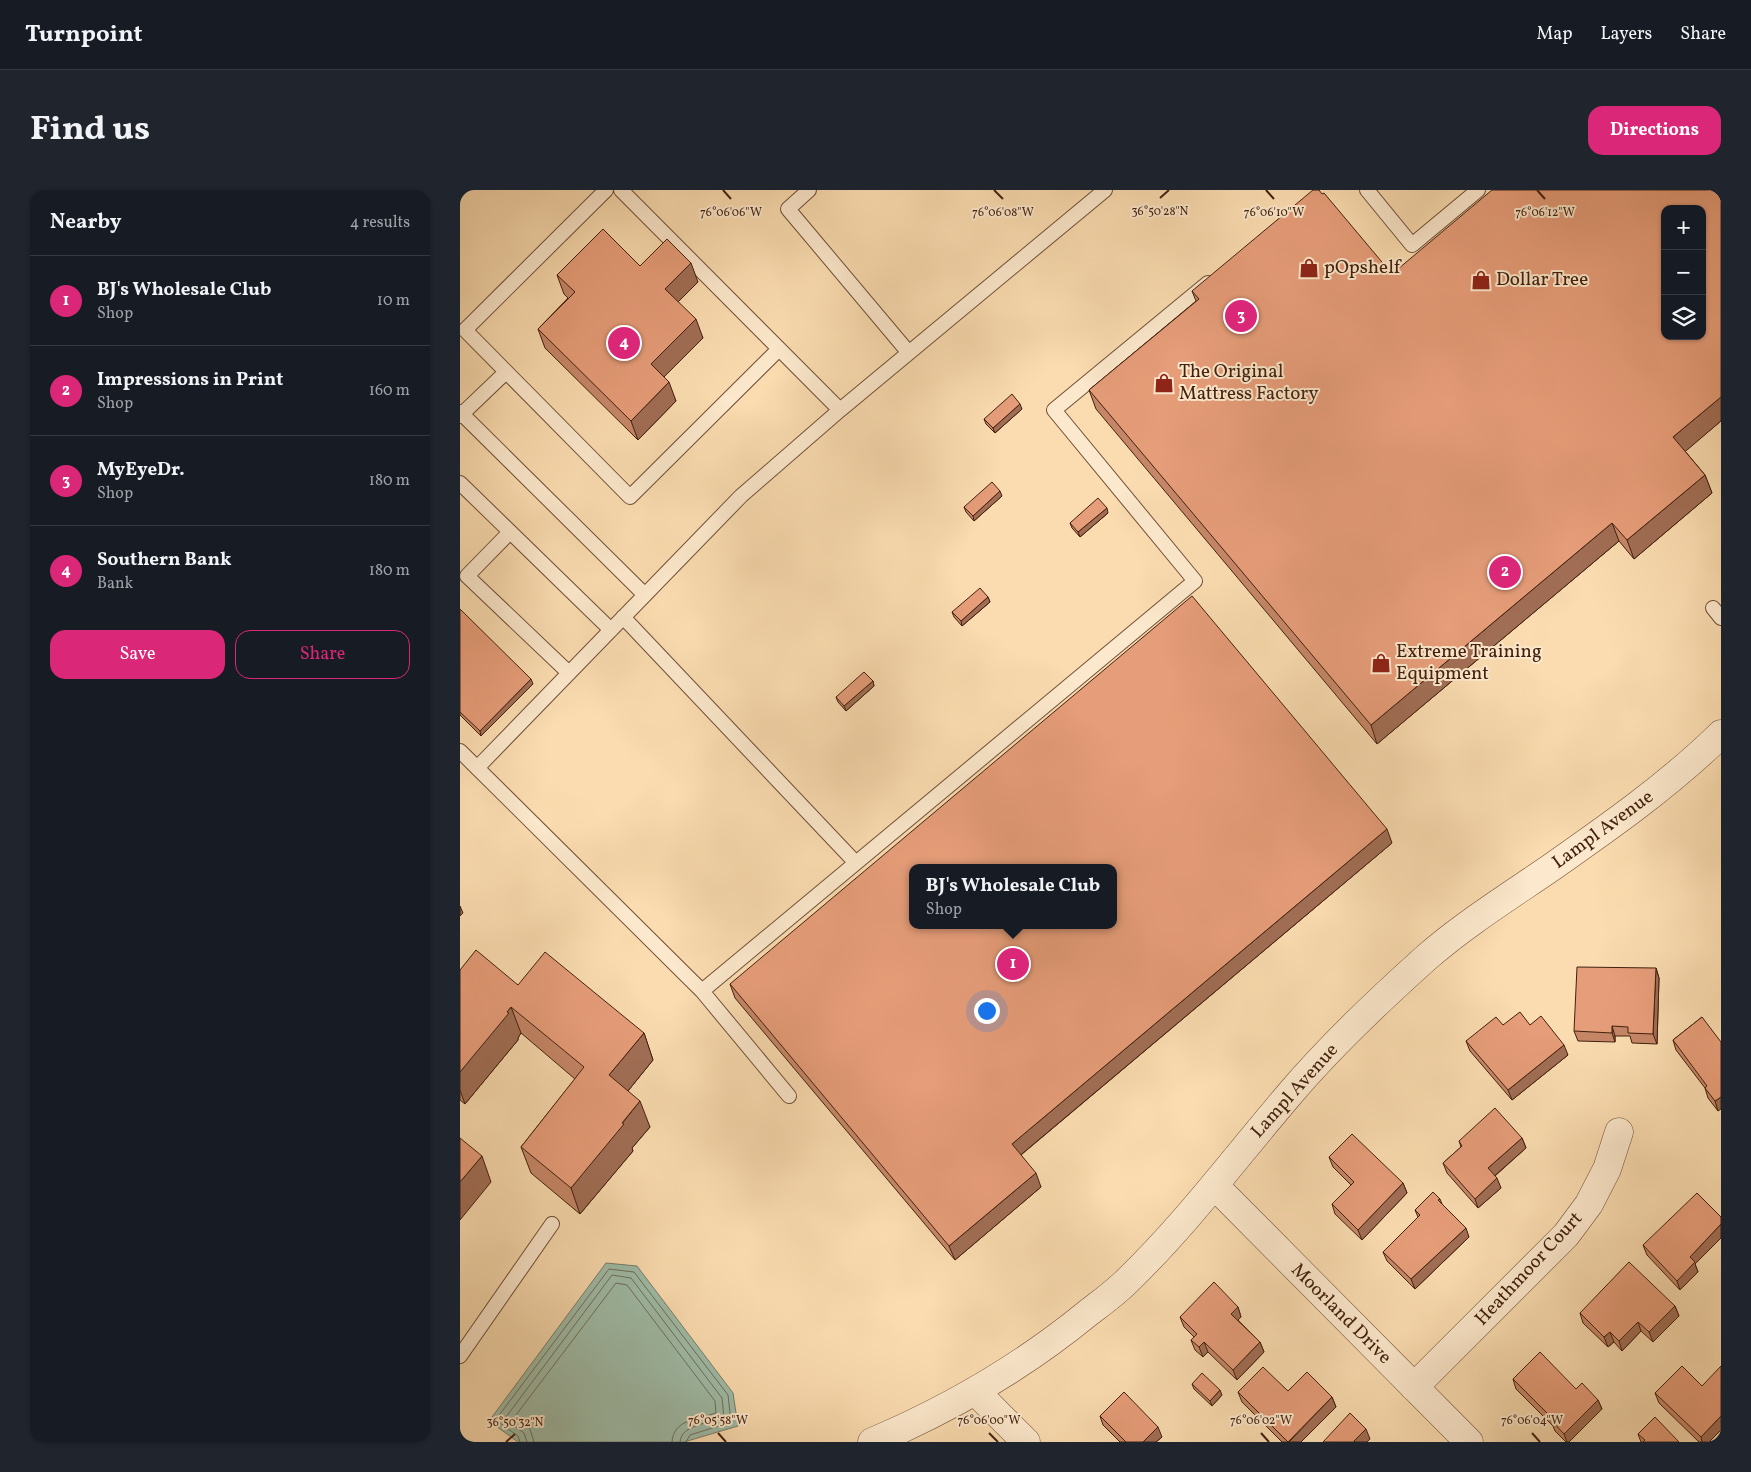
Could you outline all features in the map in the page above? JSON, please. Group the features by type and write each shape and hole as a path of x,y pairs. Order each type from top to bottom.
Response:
{"street":[{"name":"Lampl Avenue","path":"872,1442 921,1422 976,1392 1058,1337 1124,1284 1174,1233 1291,1092 1366,1015 1429,956 1497,903 1630,812 1696,759 1721,734"},
{"name":"Heathmoor Court","path":"1414,1388 1566,1235 1590,1204 1607,1169 1619,1132"},
{"name":"Moorland Drive","path":"1214,1185 1469,1442"},
{"path":"976,1392 1026,1442"}],"lane":[{"path":"606,190 465,330 630,497 779,349"},
{"path":"621,190 840,410"},
{"path":"809,190 788,209 909,353"},
{"path":"476,768 741,496 840,410 1106,190"},
{"path":"1367,190 1412,245 1478,190"},
{"path":"702,991 1195,581 1054,410 1215,277"},
{"path":"506,372 461,414 645,595"},
{"path":"460,483 611,630"},
{"path":"510,532 467,576 569,673"},
{"path":"623,617 856,863"},
{"path":"460,751 702,991 789,1096"},
{"path":"460,1356 552,1224"}],"water":[{"path":"606,1263 637,1266 733,1393 738,1426 684,1442 518,1442 489,1421"}],"building":[{"path":"1313,190 1319,190 1322,194 1324,193 1392,274 1492,190 1721,190 1721,397 1673,437 1705,475 1627,540 1612,523 1371,725 1089,390 1199,299 1192,291"},
{"path":"603,229 640,266 667,239 691,263 665,289 696,319 651,364 669,382 631,421 538,329 575,292 557,275"},
{"path":"1012,394 1020,404 993,428 984,419"},
{"path":"992,482 1000,491 973,516 964,507"},
{"path":"1098,498 1107,508 1078,532 1070,523"},
{"path":"980,588 988,597 961,621 952,612"},
{"path":"1192,596 1387,829 1012,1144 1036,1173 949,1246 730,984"},
{"path":"460,609 531,679 480,731 460,712"},
{"path":"864,672 873,681 844,706 836,697"},
{"path":"476,950 518,985 545,952 644,1033 609,1075 640,1101 622,1123 624,1124 571,1188 521,1147 584,1067 511,1007 507,1012 509,1013 460,1072 460,970"},
{"path":"1577,967 1656,968 1653,1034 1628,1033 1628,1027 1612,1026 1612,1033 1574,1031"},
{"path":"1520,1012 1530,1025 1541,1016 1564,1045 1508,1090 1466,1041 1496,1017 1503,1025"},
{"path":"1702,1017 1721,1042 1721,1097 1715,1101 1705,1088 1707,1086 1673,1040"},
{"path":"1495,1108 1522,1138 1488,1168 1497,1178 1475,1199 1443,1163 1462,1146 1459,1141"},
{"path":"1352,1134 1403,1183 1358,1230 1332,1204 1354,1182 1329,1157"},
{"path":"460,1138 482,1156 460,1182"},
{"path":"1433,1192 1440,1199 1438,1200 1466,1228 1411,1279 1383,1252 1420,1215 1415,1210"},
{"path":"1697,1193 1721,1217 1721,1224 1690,1257 1695,1262 1677,1281 1643,1245"},
{"path":"1629,1262 1675,1306 1649,1332 1638,1322 1619,1341 1610,1332 1604,1337 1580,1313"},
{"path":"1214,1282 1238,1307 1231,1314 1260,1342 1233,1370 1204,1342 1199,1347 1191,1340 1197,1334 1180,1317"},
{"path":"1540,1352 1576,1389 1582,1383 1598,1400 1564,1434 1552,1421 1554,1420 1513,1379"},
{"path":"1682,1366 1702,1386 1721,1366 1721,1416 1701,1437 1655,1393"},
{"path":"1263,1367 1288,1391 1307,1372 1332,1397 1288,1442 1238,1392"},
{"path":"1202,1373 1220,1390 1210,1401 1192,1384"},
{"path":"1124,1392 1158,1427 1143,1442 1126,1442 1100,1416"},
{"path":"1350,1413 1366,1429 1355,1442 1323,1442"},
{"path":"1655,1417 1679,1442 1643,1442 1645,1440 1638,1434"}],"place":[{"name":"pOpshelf","path":"1309,268"},
{"name":"Dollar Tree","path":"1481,280"},
{"name":"MyEyeDr.","path":"1241,316"},
{"name":"Southern Bank","path":"624,343"},
{"name":"The Original Mattress Factory","path":"1164,383"},
{"name":"Impressions in Print","path":"1505,572"},
{"name":"Extreme Training Equipment","path":"1381,663"},
{"name":"BJ's Wholesale Club","path":"1013,964"}]}
